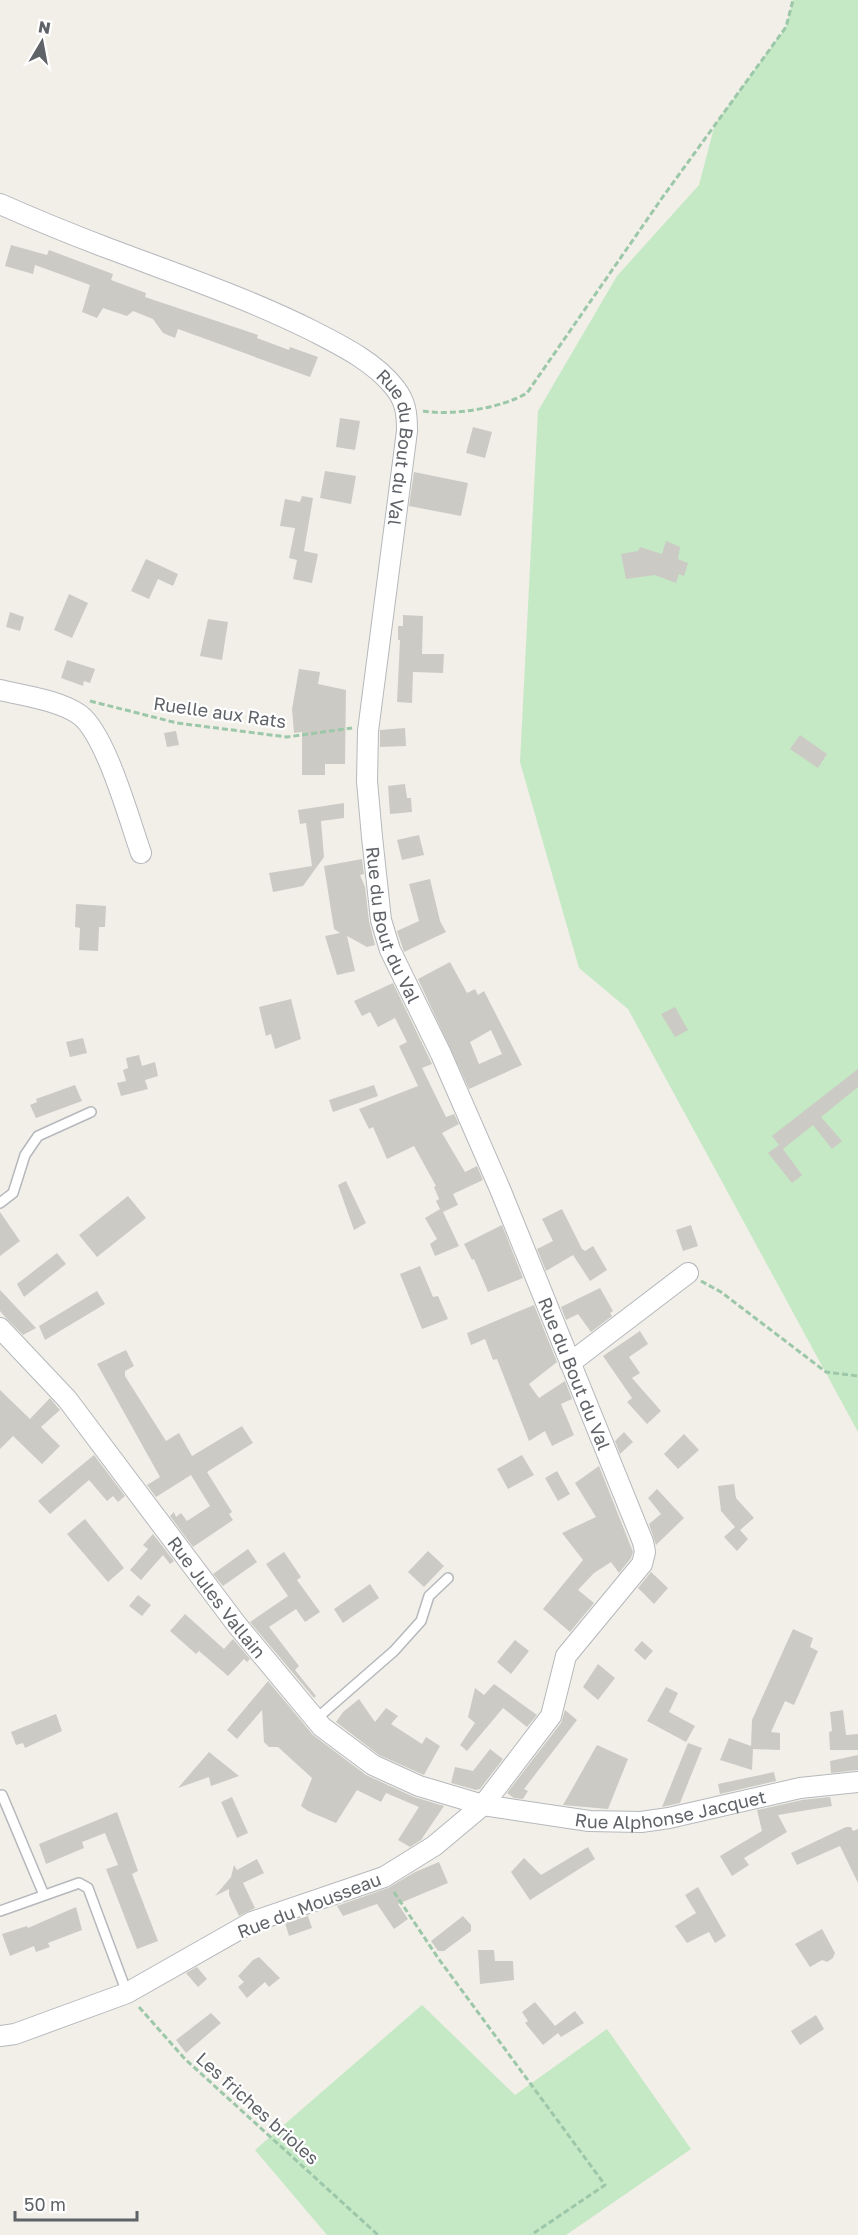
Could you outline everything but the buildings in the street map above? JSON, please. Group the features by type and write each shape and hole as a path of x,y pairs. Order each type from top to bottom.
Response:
{"street":[{"name":"Rue du Bout du Val","path":"0,204 108,249 223,290 285,317 371,364 395,388 406,407 407,431 369,725 367,781 381,920 390,950 441,1053 500,1189 570,1363 596,1420 645,1552 642,1564 632,1578 566,1656 551,1716 483,1805"},
{"path":"0,690 59,705 79,714 97,732 141,853"},
{"path":"570,1363 688,1273"},
{"name":"Rue Jules Vallain","path":"0,1328 67,1399 237,1625 322,1727 373,1765 419,1786 483,1805"},
{"name":"Rue Alphonse Jacquet","path":"483,1805 589,1821 641,1822 669,1818 800,1788 858,1782"},
{"name":"Rue du Mousseau","path":"5,2038 127,1993 252,1922 384,1877 434,1846 483,1805"}],"lane":[{"path":"0,1203 13,1193 25,1155 38,1136 91,1112"},
{"path":"316,1719 394,1651 422,1621 429,1596 448,1578"},
{"path":"2,1794 44,1895"},
{"path":"0,1911 79,1883 88,1888 127,1993"}],"path":[{"path":"406,407 429,412 479,409 511,403 527,393 662,198 786,27 793,0"},
{"name":"Ruelle aux Rats","path":"79,698 177,723 287,737 369,725"},
{"path":"688,1273 721,1292 826,1372 858,1376"},
{"path":"384,1877 438,1958 605,2185 531,2235"},
{"name":"Les friches brioles","path":"127,1993 185,2059 378,2235"}],"green space":[{"path":"793,0 858,0 858,1432 628,1009 579,968 520,762 538,411 617,276 699,185 715,124 786,27"},
{"path":"422,2005 515,2095 607,2029 691,2149 566,2235 327,2235 255,2150"}]}
